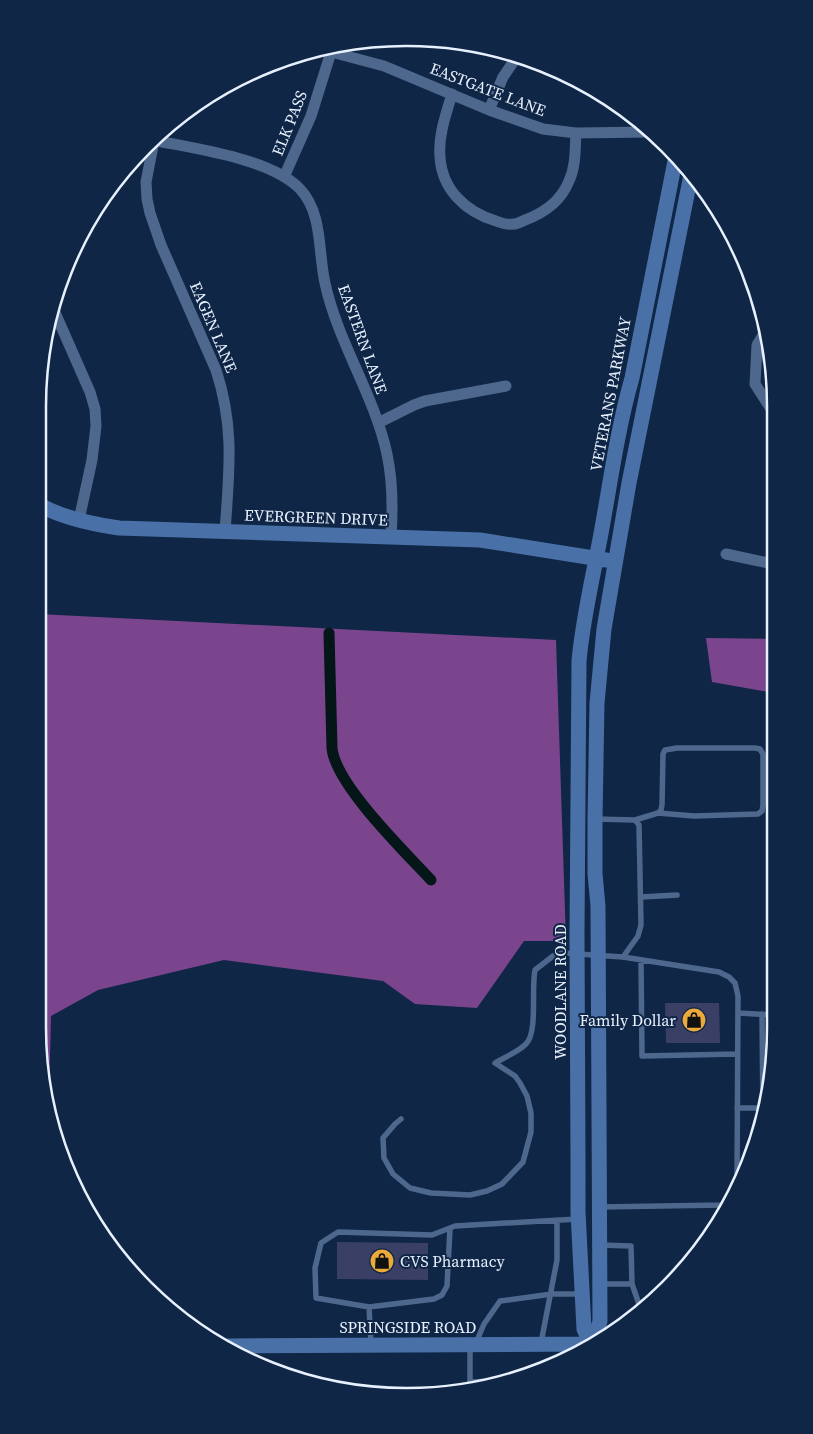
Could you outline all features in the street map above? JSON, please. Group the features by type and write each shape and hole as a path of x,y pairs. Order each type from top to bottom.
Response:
{"main road":[{"name":"VETERANS PARKWAY","path":"581,640 622,411 632,378 674,166"},
{"path":"596,1334 600,1321 595,819 598,703 602,641 614,562 689,184"},
{"name":"EVERGREEN DRIVE","path":"46,507 79,520 119,528 480,540 614,562"},
{"name":"WOODLANE ROAD","path":"581,640 578,725 578,1219 584,1329 588,1338"},
{"name":"SPRINGSIDE ROAD","path":"238,1346 472,1345 581,1342"}],"street":[{"name":"EASTGATE LANE","path":"337,53 384,66 489,110 543,129 576,133 639,132"},
{"name":"ELK PASS","path":"284,177 311,116 325,56"},
{"path":"489,110 503,78 513,63"},
{"path":"452,94 439,146 442,171 447,184 464,205 487,219 514,224 542,213 553,205 569,183 573,170 576,133"},
{"name":"EASTERN LANE","path":"163,142 263,167 284,177 301,190 315,218 325,284 335,320 378,423 387,453 394,500 391,537"},
{"name":"EAGEN LANE","path":"152,152 146,182 150,214 161,245 216,370 227,412 230,469 225,532"},
{"path":"58,318 90,392 95,409 96,426 93,450 79,520"},
{"path":"761,339 757,345 756,384 767,403"},
{"path":"378,423 425,401 506,386"},
{"path":"726,554 767,563"}],"lane":[{"path":"595,819 635,820 658,813 694,816 758,814 762,810 763,805 763,754 760,749 755,748 670,748 665,750 663,754 661,810 658,813"},
{"path":"623,957 638,936 641,925 639,825 635,820"},
{"path":"641,897 677,895"},
{"path":"401,1119 383,1138 384,1158 393,1174 410,1188 431,1193 470,1195 487,1191 502,1184 523,1162 531,1132 531,1113 527,1096 515,1076 495,1063 526,1044 533,1032 533,981 535,970 553,956 563,953 623,957 711,971 729,976 735,983 738,996 737,1170"},
{"path":"641,960 642,1056 738,1054"},
{"path":"738,1013 767,1014"},
{"path":"762,1014 763,1079"},
{"path":"737,1108 757,1108"},
{"path":"599,1207 720,1205"},
{"path":"450,1228 447,1286 442,1295 434,1298 369,1307 316,1298 315,1268 321,1243 338,1232 432,1235 450,1228 472,1225 578,1219"},
{"path":"541,1344 557,1260 557,1221"},
{"path":"599,1245 631,1246 632,1284 638,1303"},
{"path":"599,1284 632,1284"},
{"path":"470,1382 472,1345 500,1301 552,1294 583,1294"},
{"path":"369,1307 371,1345"}],"shaded area":[{"path":"46,614 556,640 566,941 524,941 477,1008 415,1004 383,981 224,960 98,990 51,1016 49,1078 46,1028"},
{"path":"706,638 767,639 767,692 712,682"}],"building":[{"path":"665,1003 719,1003 720,1043 666,1043"},
{"name":"CVS Pharmacy","path":"337,1242 428,1243 428,1280 337,1279"}],"waterway":[{"path":"329,633 332,748 336,763 345,780 373,817 431,880"}],"place":[{"name":"Family Dollar","path":"694,1020"},
{"name":"CVS Pharmacy","path":"382,1261"}]}
